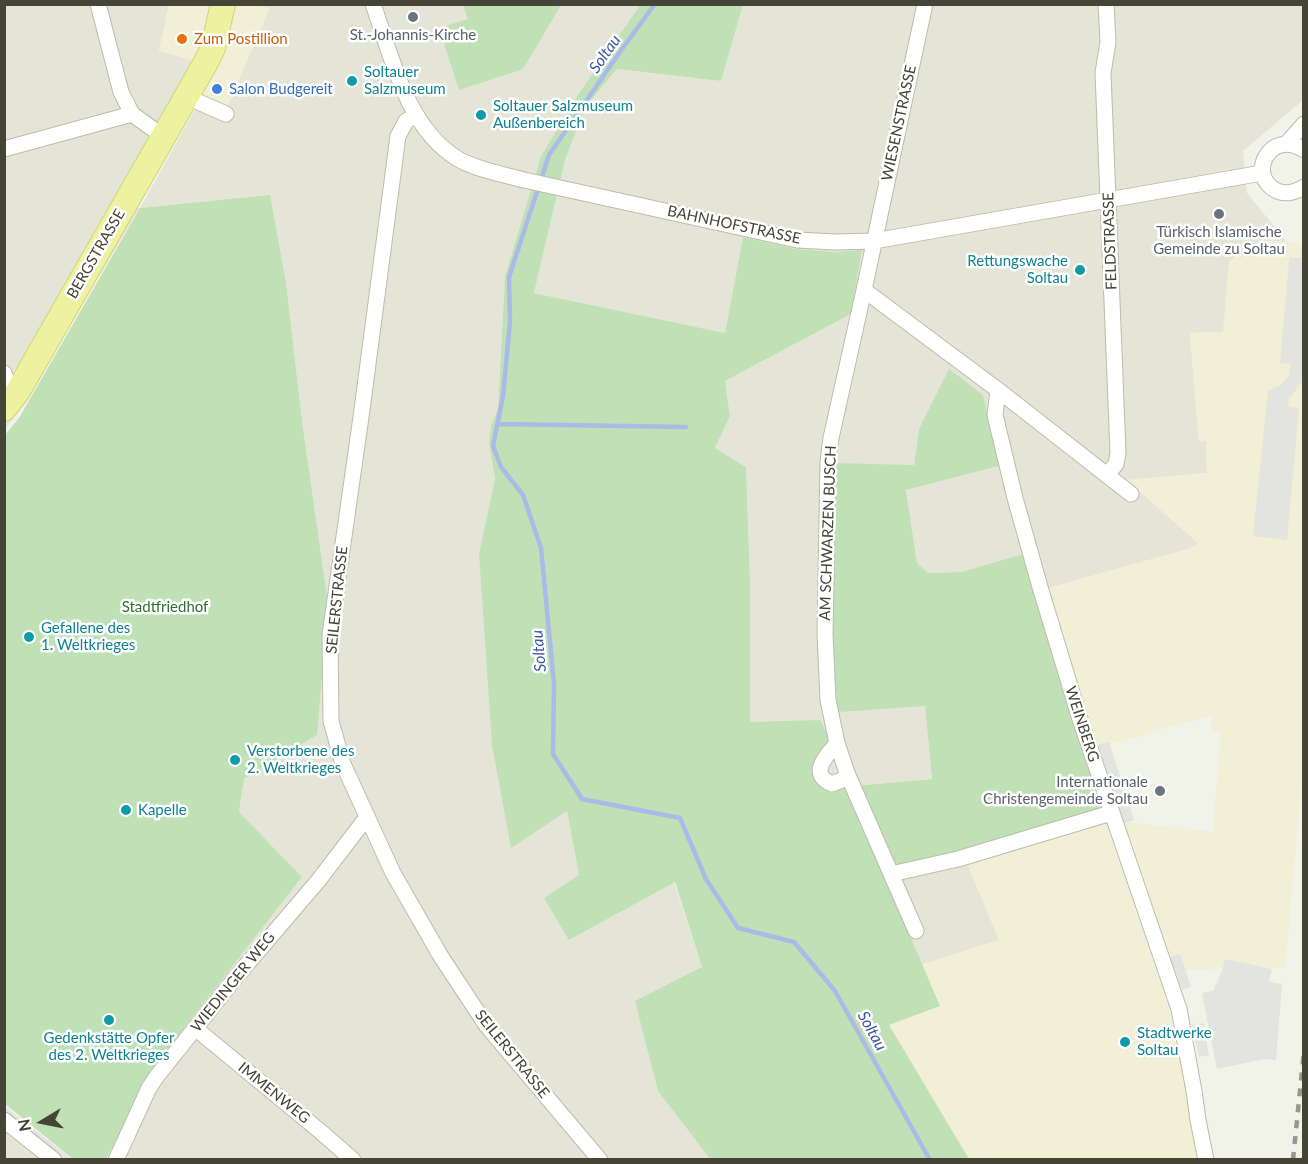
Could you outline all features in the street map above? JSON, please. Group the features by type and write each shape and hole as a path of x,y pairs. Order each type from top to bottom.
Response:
{"main road":[{"name":"BERGSTRASSE","path":"9,391 187,97 213,48 223,4"}],"street":[{"path":"98,4 121,92 132,114 164,137"},
{"name":"BAHNHOFSTRASSE","path":"373,4 398,74 416,115 436,142 460,160 524,180 797,240 874,241 1262,173"},
{"name":"WIESENSTRASSE","path":"874,241 925,4"},
{"name":"FELDSTRASSE","path":"1106,4 1108,42 1103,72 1118,453 1116,464 1107,475"},
{"path":"187,97 226,114"},
{"path":"4,149 132,114"},
{"name":"SEILERSTRASSE","path":"416,115 406,121 398,136 330,635 331,721 343,764 393,873 440,955 486,1025 600,1160"},
{"path":"1287,143 1304,124"},
{"path":"1304,150 1297,145 1287,143 1276,146 1263,162 1262,173 1266,182 1282,193 1293,193 1304,187"},
{"path":"874,241 864,290 998,390 1131,494"},
{"name":"AM SCHWARZEN BUSCH","path":"864,290 831,438 828,462 825,634 828,700 837,743 847,773 916,931"},
{"name":"WEINBERG","path":"998,390 995,415 1015,498 1054,636 1111,813 1179,1009 1206,1160"},
{"path":"837,743 822,761 820,772 824,781 832,784 844,779 847,773"},
{"path":"891,874 957,859 1111,813"},
{"name":"WIEDINGER WEG","path":"116,1160 149,1088 157,1076 368,817"},
{"name":"IMMENWEG","path":"195,1028 312,1124 352,1160"},
{"path":"4,1120 54,1160"}],"shaded area":[{"path":"5,5 169,5 159,51 195,61 50,317 5,384"},
{"path":"169,5 212,5 195,61 159,51"},
{"path":"235,5 270,8 226,110 201,99 220,52"},
{"path":"256,5 637,5 640,7 577,96 541,156 505,276 498,409 491,425 489,443 495,479 479,553 511,847 567,811 579,875 569,940 674,882 702,967 636,1001 658,1091 710,1159 106,1160 154,1067 302,877 239,812 244,779 317,735 303,429 286,282 270,196 140,208 201,99 270,9"},
{"path":"743,5 1303,5 1303,100 1243,151 1247,193 1287,242 1270,241 1223,332 1190,333 1199,441 1206,440 1207,473 1127,480 1199,544 1045,589 1033,551 961,572 928,573 917,563 906,490 999,466 919,429 914,466 835,463 838,711 925,706 932,779 844,787 750,722 750,579 746,467 715,448 730,416 725,381 851,314 862,251 796,249 743,237 725,333 534,293 565,160 586,106 617,69 721,81"},
{"path":"131,206 140,208 5,430 5,419"},
{"path":"1303,231 1302,381 1289,399 1288,406 1299,408 1287,540 1253,536 1268,391 1281,385 1289,376 1291,364 1280,363 1289,262 1290,258 1301,258"},
{"path":"1270,241 1303,244 1304,755 1285,967 1173,970 1122,822 1213,832 1221,733 1211,730 1212,715 1096,748 1045,589 1199,544 1127,480 1207,473 1206,440 1199,441 1190,333 1223,332 1229,260"},
{"path":"1109,742 1134,820 1123,824 1096,745"},
{"path":"1104,814 1160,972 1201,1159 969,1159 889,1025 940,1006 921,965 999,940 966,860"},
{"path":"966,860 999,940 921,965 885,878"},
{"path":"1180,954 1191,987 1182,990 1170,957"},
{"path":"1225,959 1272,969 1269,982 1282,984 1276,1060 1264,1059 1217,1069 1202,993 1213,991"},
{"path":"1203,1023 1209,1055 1199,1057 1192,1025"},
{"path":"4,1106 72,1159 65,1159 5,1112"},
{"path":"5,1112 65,1159 5,1159"}],"green space":[{"path":"463,4 561,5 523,69 459,90 439,28 468,19"},
{"path":"637,5 743,5 721,81 617,69 586,106 565,160 534,293 725,333 743,237 796,249 836,252 862,250 851,314 725,381 730,416 715,448 746,467 750,579 750,722 820,720 830,739 819,759 832,788 932,779 925,706 838,712 830,631 835,463 914,465 919,429 949,369 983,395 999,466 906,490 917,563 928,573 961,572 1023,554 1104,814 957,862 885,878 940,1006 889,1025 969,1159 710,1159 658,1091 635,1001 702,967 675,882 569,940 544,898 579,875 567,811 511,848 492,745 479,553 495,479 489,443 491,425 498,409 505,276 541,156 577,96 639,7"},
{"name":"Stadtfriedhof","path":"270,195 286,282 303,429 328,604 317,735 244,779 239,812 302,877 154,1067 106,1159 73,1159 5,1104 4,436 19,418 140,208"}],"waterway":[{"name":"Soltau","path":"655,4 549,155 509,277 510,322 503,396 493,446 501,467 523,495 541,548 554,684 553,754 582,799 680,818 706,879 738,928 794,942 835,991 930,1160"},
{"path":"498,424 686,427"}],"railway":[{"path":"1293,1160 1304,1051"}],"place":[{"name":"St.-Johannis-Kirche","path":"413,17"},
{"name":"Zum Postillion","path":"182,39"},
{"name":"Soltauer Salzmuseum","path":"352,81"},
{"name":"Salon Budgereit","path":"217,89"},
{"name":"Soltauer Salzmuseum Außenbereich","path":"481,115"},
{"name":"Türkisch Islamische Gemeinde zu Soltau","path":"1219,214"},
{"name":"Rettungswache Soltau","path":"1080,270"},
{"name":"Gefallene des 1. Weltkrieges","path":"29,637"},
{"name":"Verstorbene des 2. Weltkrieges","path":"235,760"},
{"name":"Internationale Christengemeinde Soltau","path":"1160,791"},
{"name":"Kapelle","path":"126,810"},
{"name":"Gedenkstätte Opfer des 2. Weltkrieges","path":"109,1020"},
{"name":"Stadtwerke Soltau","path":"1125,1042"}]}
